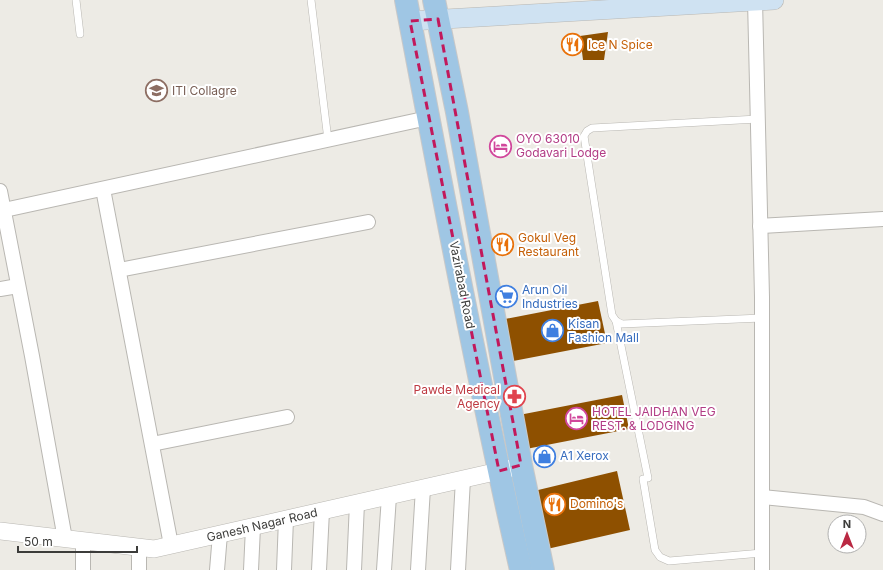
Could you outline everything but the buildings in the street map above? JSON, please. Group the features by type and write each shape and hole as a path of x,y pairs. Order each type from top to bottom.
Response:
{"main road":[{"name":"Vazirabad Road","path":"406,0 498,471 521,570"},
{"path":"410,21 436,10 774,0"},
{"path":"436,10 457,112 521,465 543,570"}],"street":[{"path":"755,0 762,318 762,570"},
{"path":"2,210 428,118"},
{"path":"103,189 171,545"},
{"path":"0,191 2,210 66,539"},
{"path":"760,226 883,220"},
{"path":"119,270 368,222"},
{"path":"0,289 18,286"},
{"path":"152,444 287,417"},
{"name":"Ganesh Nagar Road","path":"0,531 154,550 521,465"},
{"path":"458,570 463,479"},
{"path":"418,570 423,488"},
{"path":"384,570 389,496"},
{"path":"762,497 864,507 883,514"},
{"path":"354,570 357,504"},
{"path":"318,570 322,511"},
{"path":"284,570 286,519"},
{"path":"251,570 253,527"},
{"path":"218,570 220,534"},
{"path":"83,541 83,570"},
{"path":"139,548 139,570"}],"lane":[{"path":"76,0 80,34"},
{"path":"311,0 328,140"},
{"path":"758,119 592,128 587,131 584,136 612,315 616,321 646,479 655,550 660,557 669,561 762,553"},
{"path":"616,321 622,324 762,318"}],"highlighted area":[{"path":"438,19 521,465 499,471 410,21"}],"place":[{"name":"Ice N Spice","path":"572,45"},
{"name":"ITI Collagre","path":"157,91"},
{"name":"OYO 63010 Godavari Lodge","path":"500,146"},
{"name":"Gokul Veg Restaurant","path":"502,245"},
{"name":"Arun Oil Industries","path":"507,297"},
{"name":"Kisan Fashion Mall","path":"553,331"},
{"name":"Pawde Medical Agency","path":"515,397"},
{"name":"HOTEL JAIDHAN VEG REST. & LODGING","path":"576,419"},
{"name":"A1 Xerox","path":"545,456"},
{"name":"Domino's","path":"554,504"}]}
